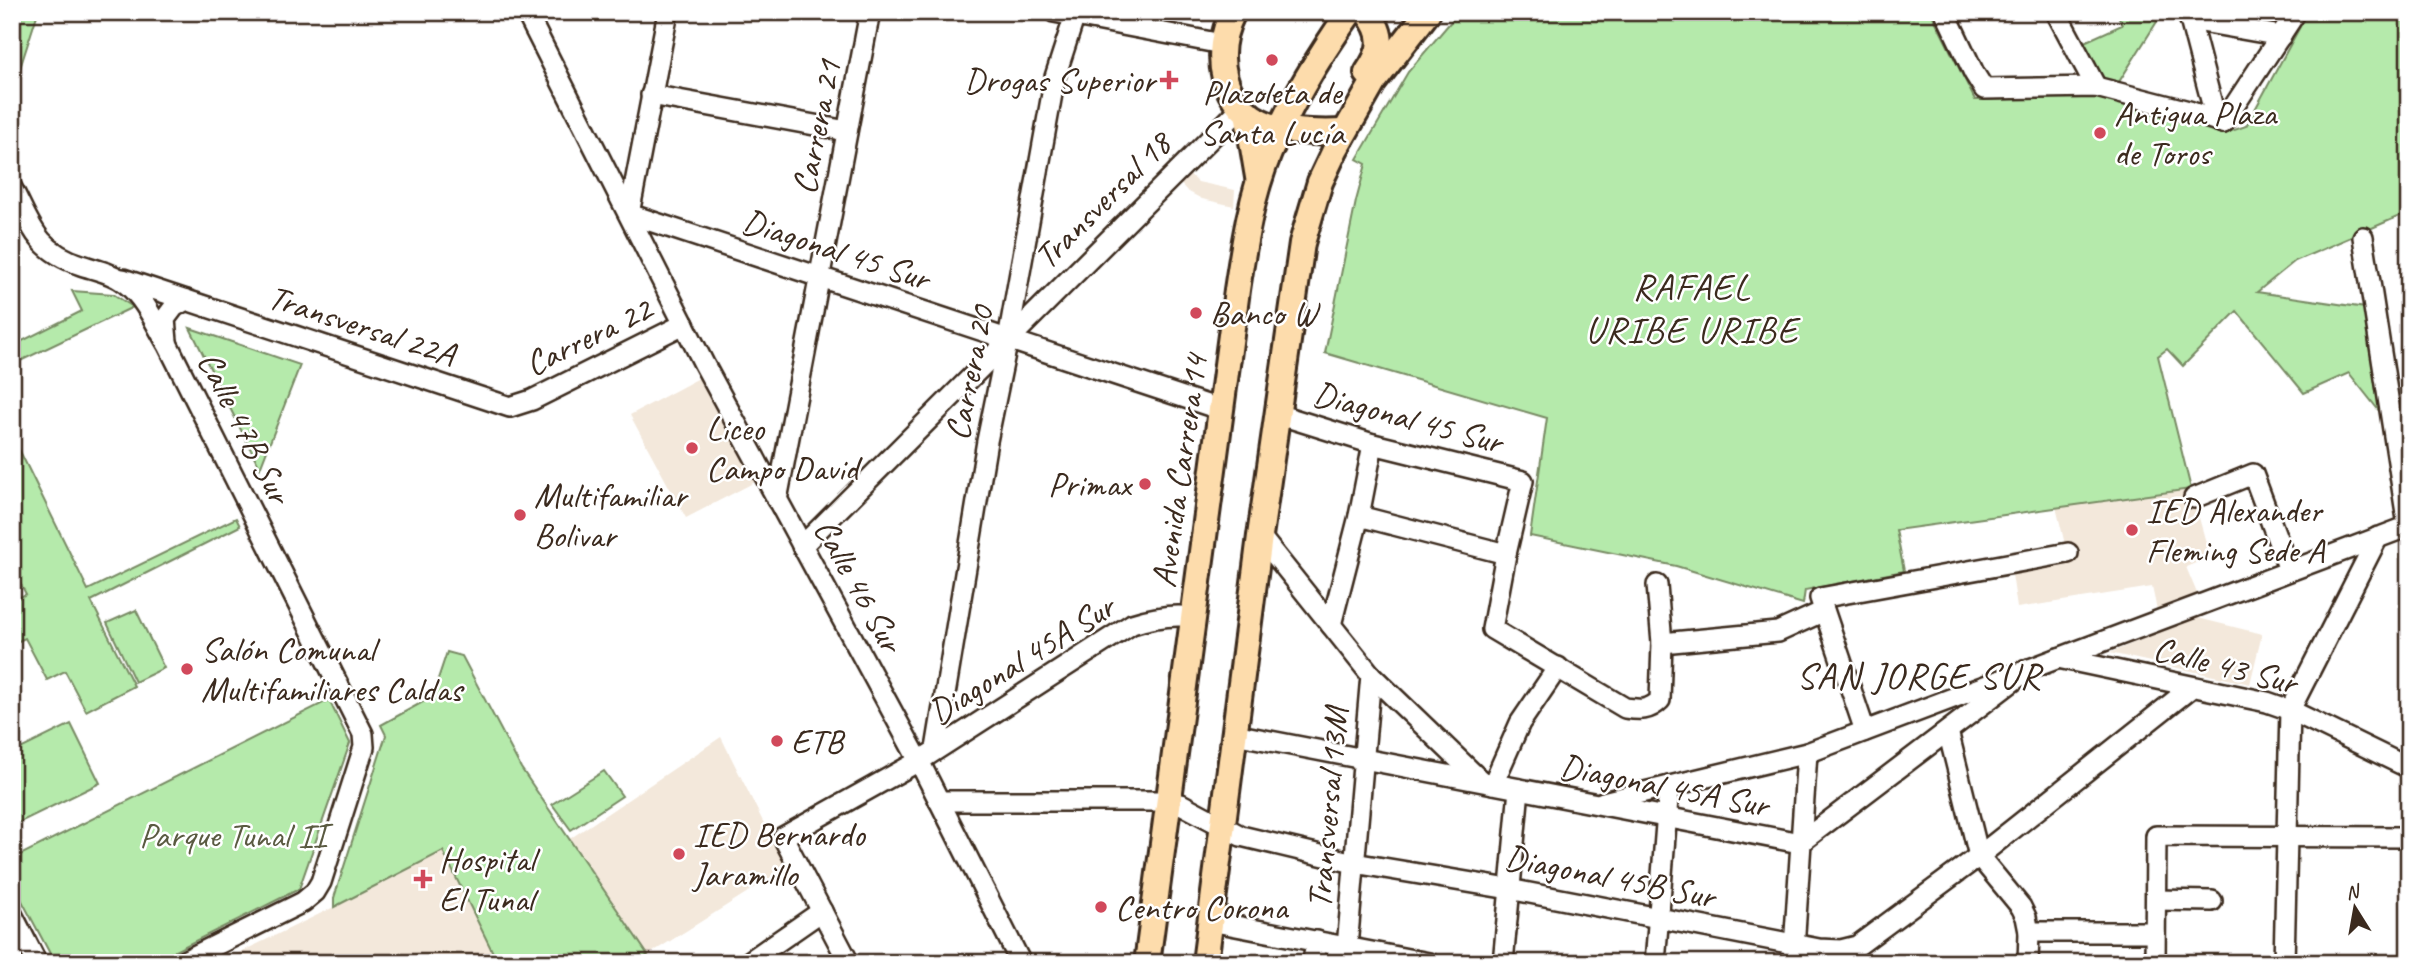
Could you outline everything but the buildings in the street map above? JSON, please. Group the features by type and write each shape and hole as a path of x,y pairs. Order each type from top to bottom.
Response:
{"main road":[{"path":"1233,12 1225,27 1220,58 1226,85 1244,109 1266,124 1338,132"},
{"name":"Avenida Carrera 14","path":"1147,963 1242,255 1259,185 1281,127 1302,86 1350,12"},
{"path":"1205,963 1260,536 1302,243 1312,204 1338,132 1380,51 1376,27 1367,12"},
{"path":"1338,132 1428,12"},
{"path":"1244,109 1257,158 1259,185"}],"street":[{"name":"Calle 46 Sur","path":"526,12 684,324 777,500 927,755 939,801 1021,963"},
{"path":"629,214 667,12"},
{"name":"Carrera 21","path":"777,500 870,12"},
{"path":"1054,12 1222,44"},
{"path":"1945,12 1973,73 1984,89 2096,87 2189,111 2223,123"},
{"path":"2056,12 2096,87"},
{"path":"2223,123 2296,12"},
{"name":"Carrera 20","path":"927,755 1008,339 1055,78 1075,14"},
{"path":"2223,123 2212,104 2189,16 2281,36"},
{"path":"651,95 847,131"},
{"name":"Transversal 18","path":"802,546 1008,339 1244,109"},
{"name":"Calle 47B Sur","path":"12,188 31,225 49,251 60,258 113,276 136,293 168,345 363,734 364,747 326,869 315,892 303,901 180,963"},
{"name":"Diagonal 45 Sur","path":"629,214 1222,410"},
{"path":"1597,804 1807,753 2408,526 2363,237"},
{"name":"Transversal 22A","path":"113,276 502,405 519,405"},
{"path":"168,345 165,319 174,307 186,300"},
{"name":"Carrera 22","path":"519,405 684,324"},
{"name":"Diagonal 45 Sur","path":"1277,414 1373,444 1522,481 1506,554"},
{"path":"1331,625 1359,516 1373,444"},
{"path":"2194,498 2253,474 2289,570"},
{"path":"1359,516 1506,554 1492,629 1625,708 1652,708 1660,700 1662,643 1657,585"},
{"path":"1260,536 1371,675 1487,783 1520,723 1558,667"},
{"path":"2284,963 2290,710 2378,537"},
{"path":"1662,643 1778,632 1822,605 2067,553"},
{"path":"1822,605 1865,731"},
{"name":"Diagonal 45A Sur","path":"927,755 1132,624 1151,617 1194,617"},
{"name":"Calle 43 Sur","path":"2057,658 2267,702 2290,710 2409,768"},
{"name":"Diagonal 45A Sur","path":"1234,734 1800,843 2029,669"},
{"name":"Transversal 13M","path":"1347,947 1371,675"},
{"name":"Diagonal 45B Sur","path":"939,801 1167,801 1181,804 1222,827 1251,839 1354,863 1510,889 1795,943 1824,956 1857,946 1979,856 2192,687"},
{"path":"1948,731 1979,856 2021,907 2026,918 2029,932 2028,963"},
{"path":"1793,963 1807,753"},
{"path":"849,963 783,837 927,755"},
{"path":"1655,963 1669,786"},
{"path":"1503,963 1519,789"},
{"path":"2155,963 2156,836 2409,837"},
{"path":"2156,900 2212,901"},
{"path":"747,963 822,911"},
{"path":"12,914 37,963"},
{"path":"1210,921 1429,963"},
{"path":"2029,932 2155,932"},
{"name":"Transversal 13M","path":"1312,963 1317,941"}],"shaded area":[{"path":"1186,171 1198,182 1235,190 1234,206 1202,199 1187,191 1178,181"},
{"name":"Liceo Campo David","path":"699,378 755,482 686,518 630,415"},
{"name":"IED Alexander Fleming Sede A","path":"2191,489 2210,557 2186,567 2199,598 2157,610 2152,587 2017,608 2012,574 2069,561 2056,507"},
{"path":"2194,617 2262,634 2250,684 2110,653"},
{"name":"IED Bernardo Jaramillo","path":"721,737 786,868 648,955 568,840"},
{"name":"Hospital El Tunal","path":"443,851 498,963 218,963 334,907"}],"green space":[{"path":"12,12 38,12 12,93"},
{"path":"1459,12 1931,12 1975,100 2095,97 2223,134 2246,126 2308,12 2409,12 2409,212 2295,261 2257,292 2365,308 2380,412 2349,373 2304,393 2237,311 2183,366 2167,349 2158,356 2191,489 1896,530 1904,571 1805,590 1803,604 1676,566 1530,536 1547,418 1325,353 1366,164 1357,159 1408,72"},
{"path":"2117,12 2157,12 2158,20 2117,85 2103,81 2082,43 2122,25"},
{"path":"72,291 113,294 133,307 12,365 12,346 82,311"},
{"path":"190,328 300,365 260,468"},
{"path":"12,435 88,590 236,518 240,526 91,601 134,686 86,711 65,671 47,680 25,638 12,644 12,601 26,594 12,568"},
{"path":"136,610 164,668 135,682 107,623"},
{"name":"Parque Tunal II","path":"447,652 462,656 521,768 648,955 636,963 498,963 443,851 334,907 334,898 386,735 381,725 432,697"},
{"name":"Parque Tunal II","path":"329,700 350,743 299,889 151,963 55,963 12,882 12,859"},
{"path":"71,724 100,783 12,826 12,753"},
{"path":"604,771 622,796 571,830 552,804"}],"place":[{"name":"Plazoleta de Santa Lucía","path":"1272,60"},
{"name":"Drogas Superior","path":"1169,80"},
{"name":"Antigua Plaza de Toros","path":"2100,133"},
{"name":"Banco W","path":"1196,313"},
{"name":"Liceo Campo David","path":"692,448"},
{"name":"Primax","path":"1145,484"},
{"name":"Multifamiliar Bolivar","path":"520,515"},
{"name":"IED Alexander Fleming Sede A","path":"2132,530"},
{"name":"Salón Comunal Multifamiliares Caldas","path":"187,669"},
{"name":"ETB","path":"777,741"},
{"name":"IED Bernardo Jaramillo","path":"679,854"},
{"name":"Hospital El Tunal","path":"423,879"},
{"name":"Centro Corona","path":"1101,907"}],"district":[{"name":"RAFAEL URIBE URIBE","path":"1692,308"},
{"name":"SAN JORGE SUR","path":"1919,675"}]}
